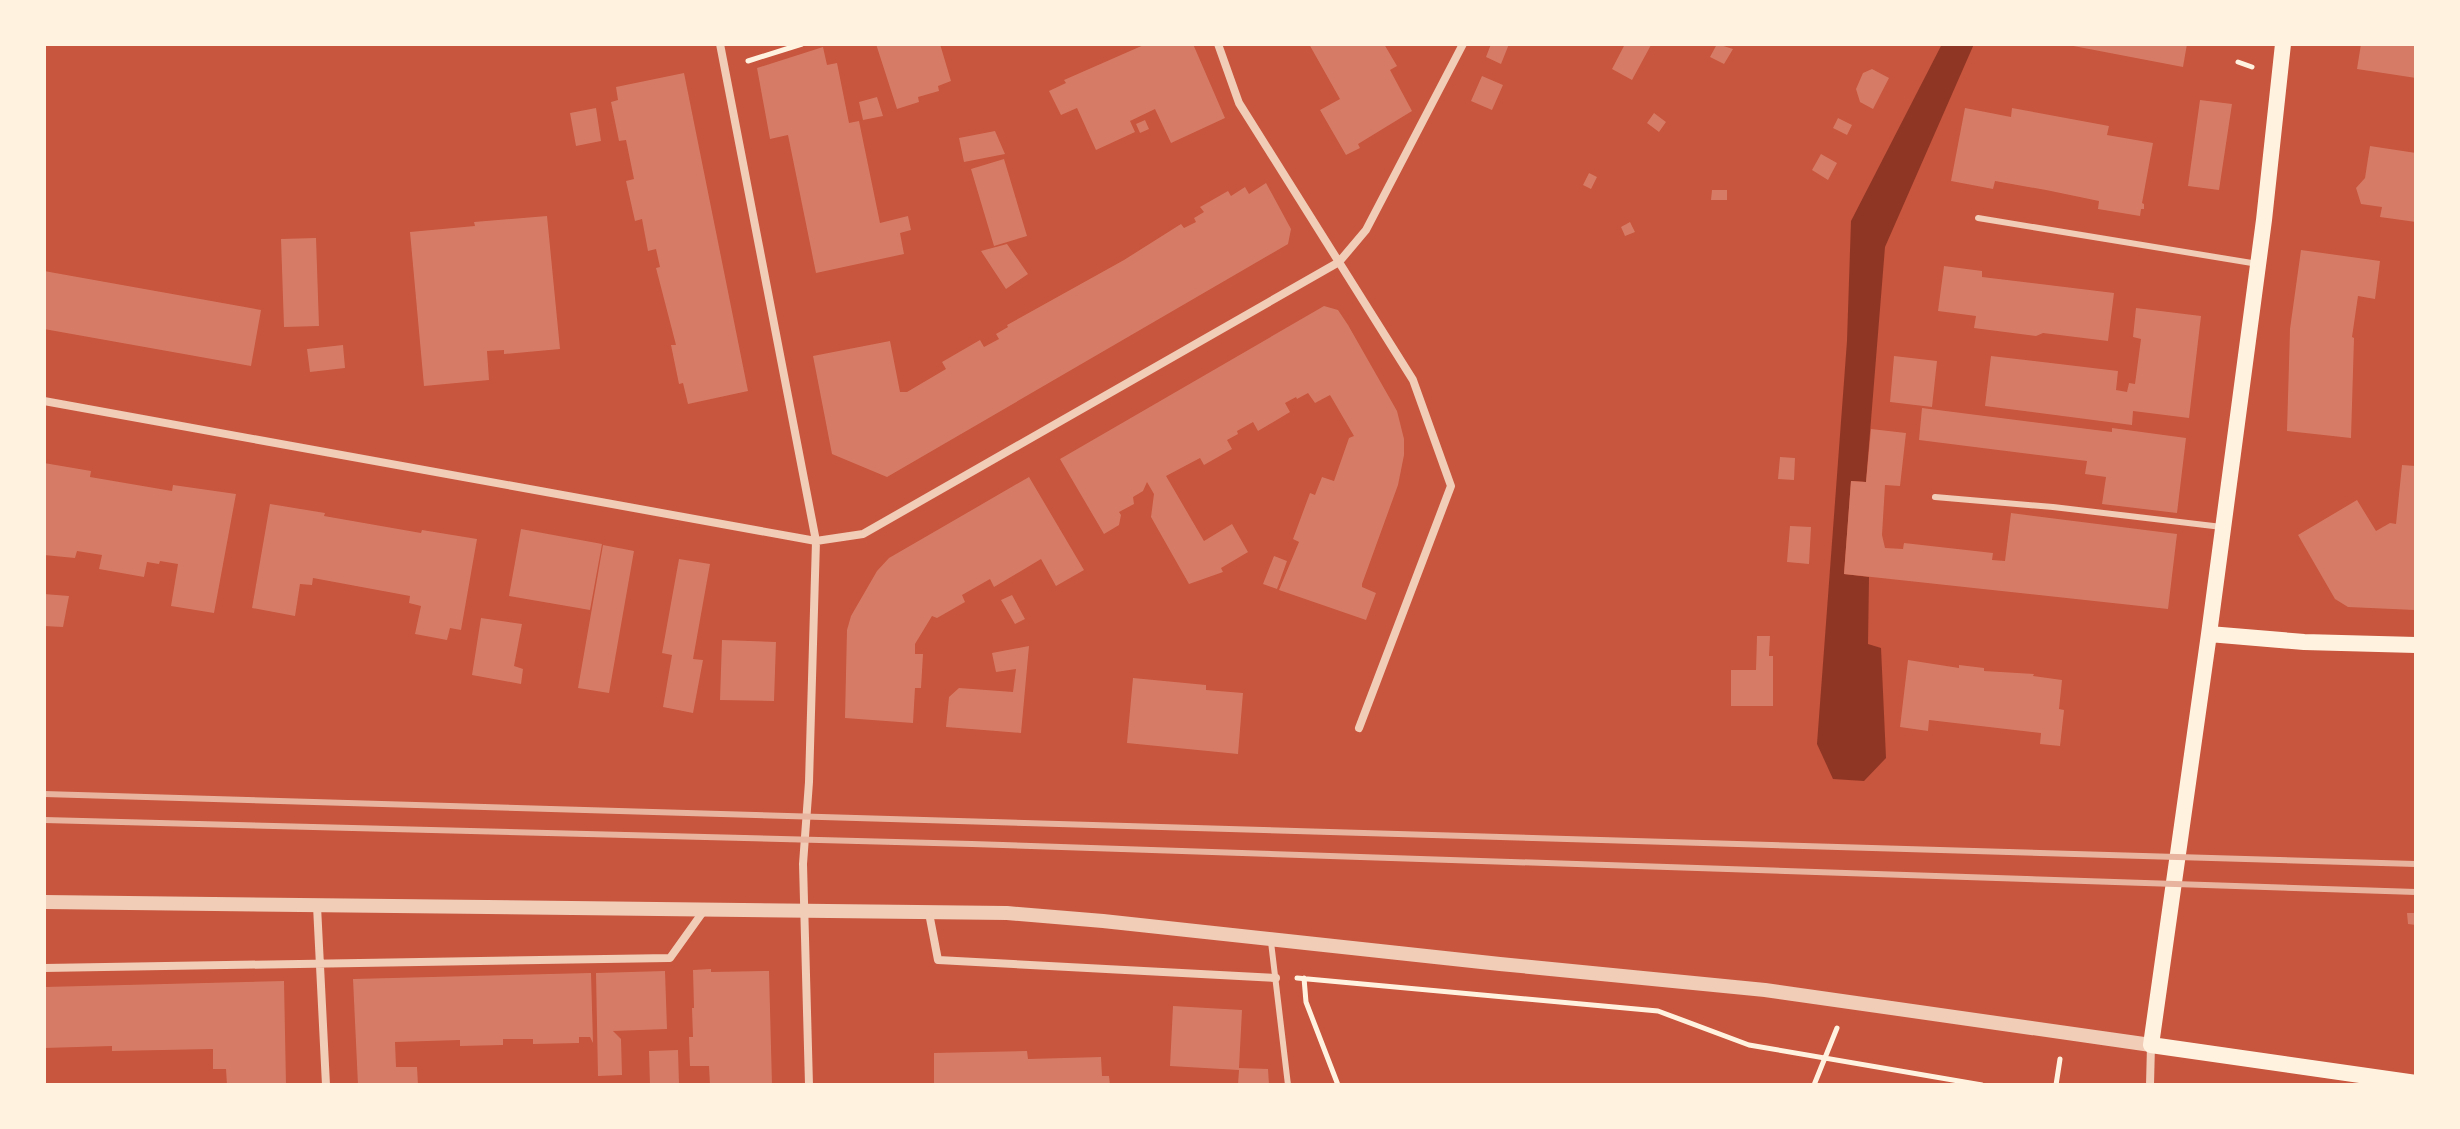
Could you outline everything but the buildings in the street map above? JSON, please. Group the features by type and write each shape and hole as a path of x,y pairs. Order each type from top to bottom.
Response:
{"main road":[{"path":"2283,44 2258,264 2151,1045 2416,1083"},
{"path":"2209,634 2304,642 2416,645"}],"street":[{"path":"720,44 816,541 809,782 803,864 809,1085"},
{"path":"1218,44 1239,103 1413,380 1451,486 1359,728"},
{"path":"44,401 816,541 863,534 1339,262 1366,230 1463,44"},
{"path":"44,902 1020,914 1765,990 2151,1045 2150,1085"},
{"path":"317,906 326,1085"},
{"path":"44,968 670,958 705,909"},
{"path":"929,913 938,960 1276,978"}],"lane":[{"path":"1978,218 2258,264"},
{"path":"1935,497 2222,527"},
{"path":"1271,938 1288,1085"}],"path":[{"path":"724,69 802,44"},
{"path":"1276,978 1304,978 1658,1011 1749,1045 1982,1085"},
{"path":"1304,978 1306,1002 1338,1085"},
{"path":"1814,1085 1848,1001"}],"shaded area":[{"path":"1942,44 1974,44 1885,247 1866,482 1851,481 1844,574 1869,577 1868,644 1881,648 1886,758 1864,781 1833,779 1817,744 1847,341 1851,221"}],"railway":[{"path":"44,794 2416,864"},
{"path":"44,820 972,844 2416,892"}]}
